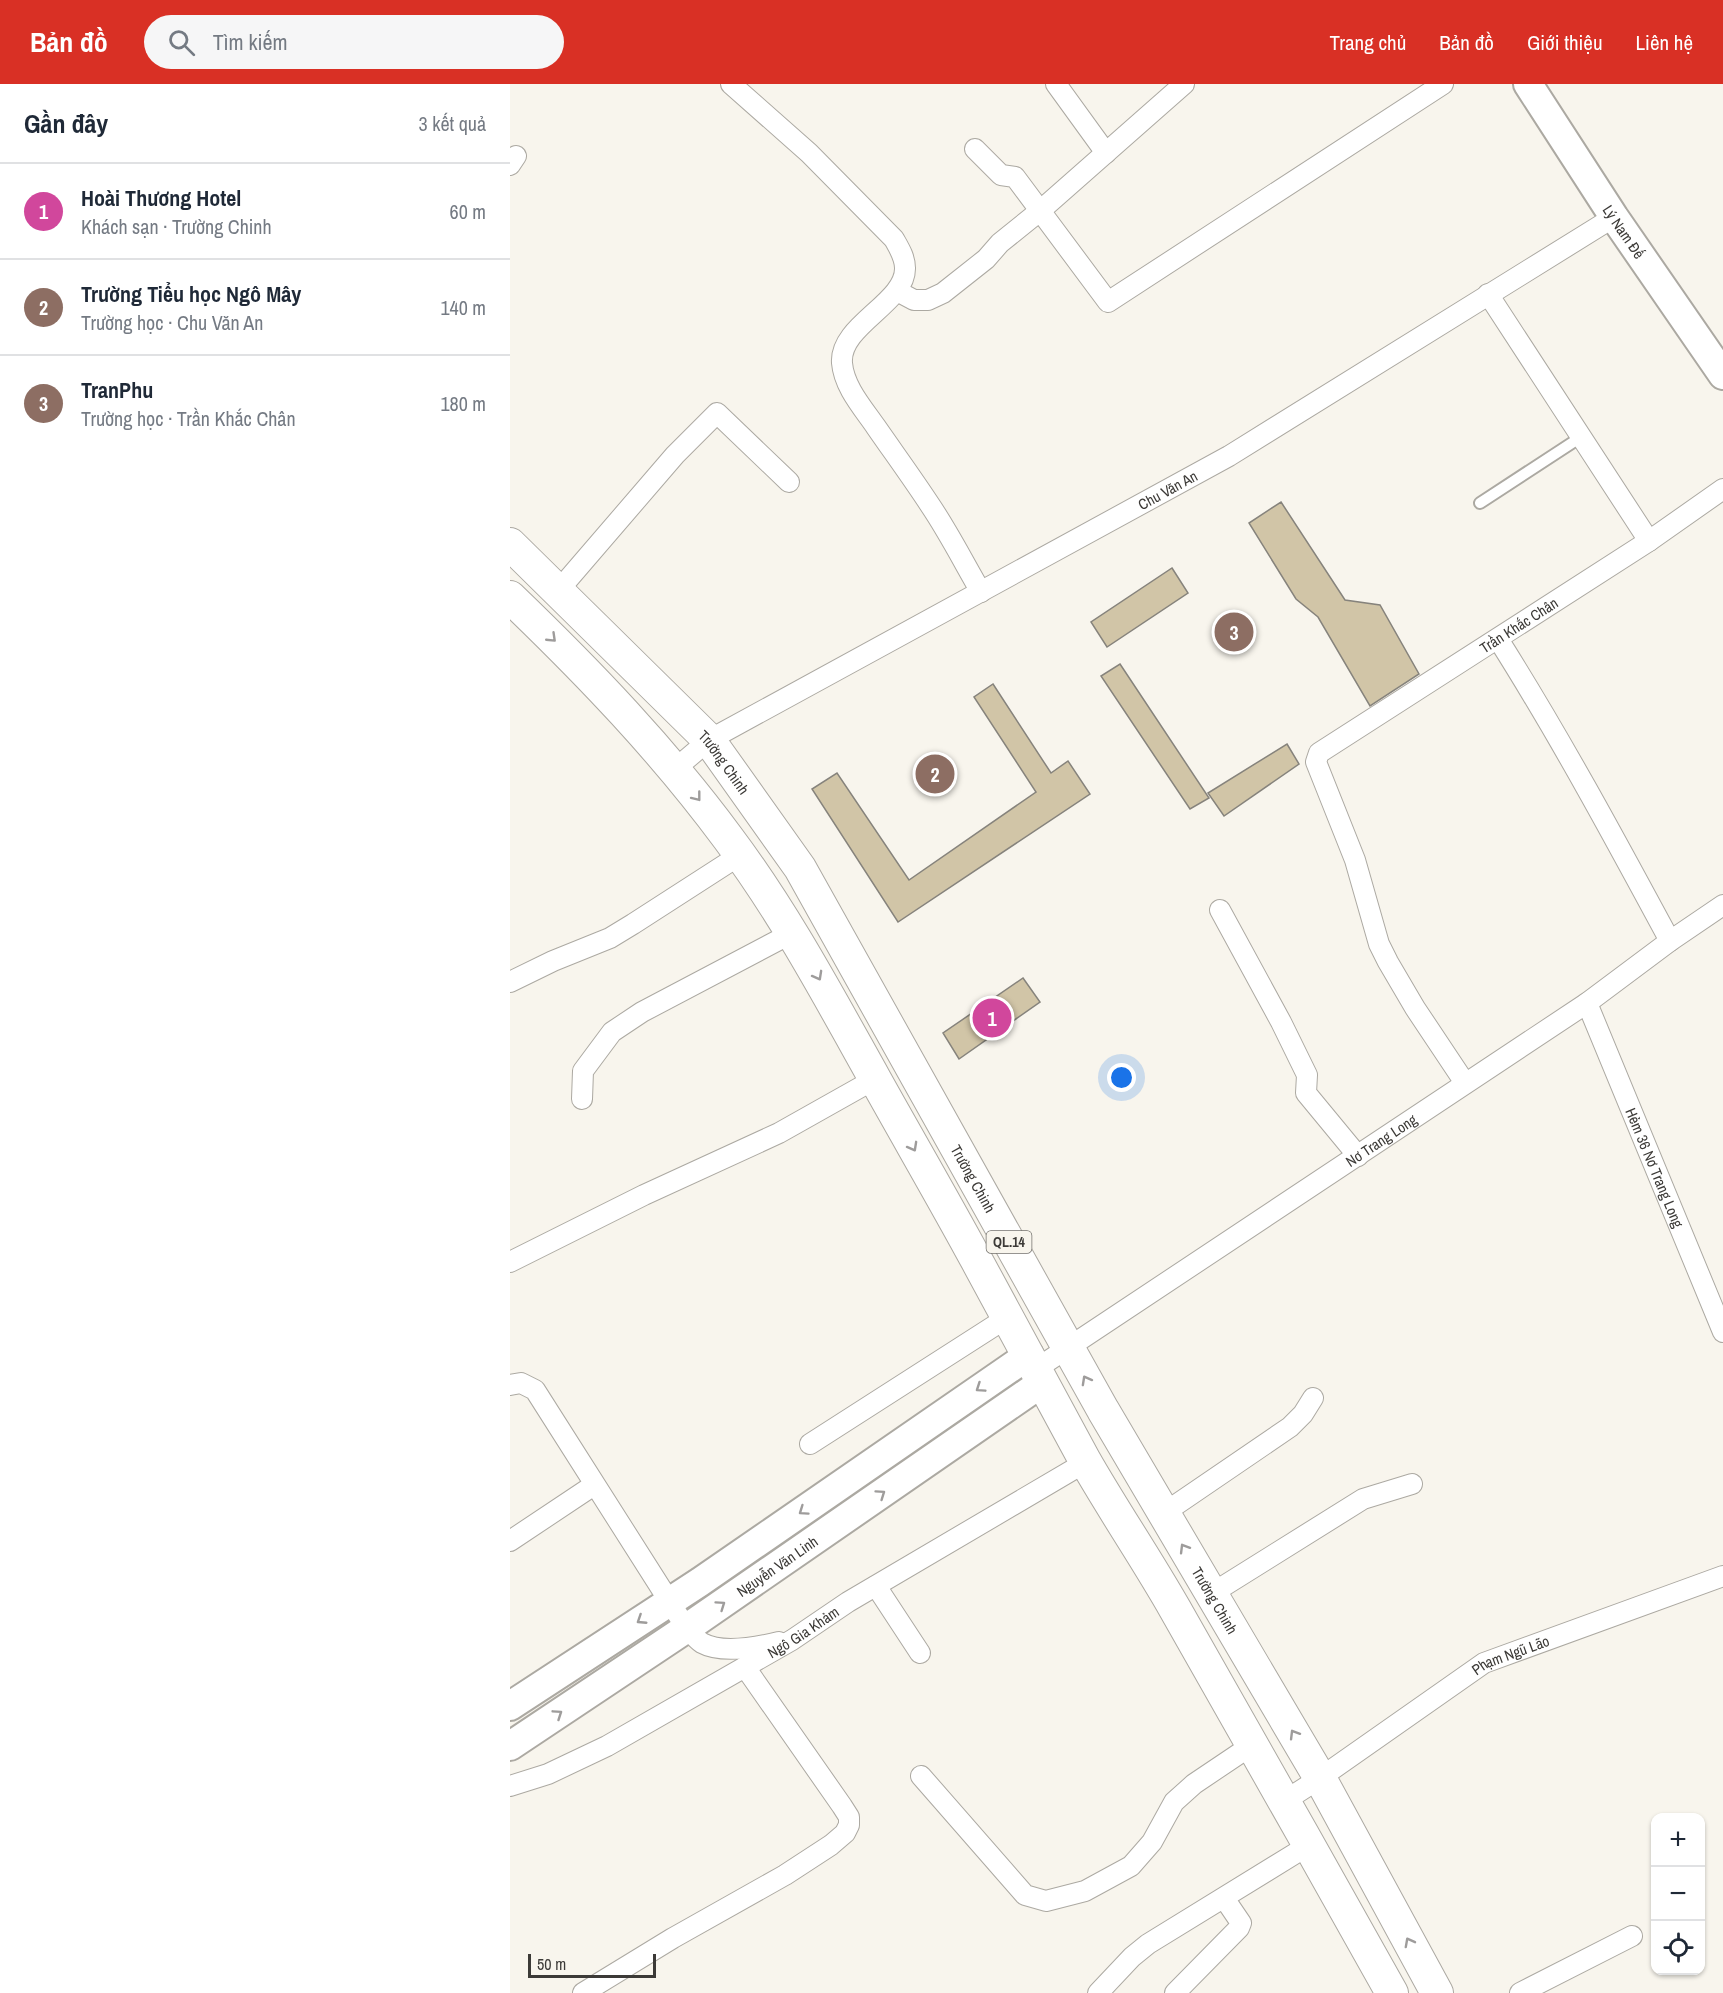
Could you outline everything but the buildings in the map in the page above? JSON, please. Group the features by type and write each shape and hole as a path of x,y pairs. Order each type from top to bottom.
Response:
{"main road":[{"name":"Trường Chinh","path":"510,544 709,740 800,868 1068,1348 1320,1778 1437,1993"},
{"name":"QL.14","path":"510,597 622,708 675,769 740,855 792,933 1008,1317 1086,1462 1149,1564 1392,1993"}],"street":[{"path":"731,84 809,153 894,239 900,250 906,270 903,279 897,291 846,344 842,362 843,372 856,398 932,507 981,592"},
{"path":"1056,84 1106,153"},
{"path":"897,291 914,300 928,300 943,293 986,259 1000,243 1041,210 1184,84"},
{"path":"975,149 1001,175 1015,177 1108,302 1443,84"},
{"name":"Lý Nam Đế","path":"1528,84 1614,217 1723,375"},
{"name":"Chu Văn An","path":"675,769 709,740 1228,456 1614,217"},
{"path":"1488,294 1649,541"},
{"path":"558,591 675,455 717,413 789,482"},
{"name":"Trần Khắc Chân","path":"1465,1083 1414,1008 1379,944 1354,860 1316,762 1319,753 1649,541 1723,489"},
{"path":"1498,639 1580,776 1670,941"},
{"path":"510,982 553,961 610,938 740,855"},
{"name":"Nơ Trang Long","path":"1036,1369 1587,1003 1723,905"},
{"path":"1220,910 1307,1075 1306,1093 1358,1156"},
{"path":"582,1099 583,1071 612,1032 642,1012 792,933"},
{"name":"Hẻm 36 Nơ Trang Long","path":"1587,1003 1723,1332"},
{"path":"510,1262 644,1195 779,1133 874,1079"},
{"path":"810,1443 1008,1317"},
{"name":"Nguyễn Văn Linh","path":"510,1706 1036,1369"},
{"name":"Nguyễn Văn Linh","path":"510,1746 687,1628 1036,1369"},
{"path":"510,1385 521,1383 535,1390 687,1628 704,1644 734,1649 792,1640"},
{"path":"1164,1513 1290,1427 1303,1414 1313,1398"},
{"name":"Ngô Gia Khảm","path":"510,1786 548,1774 607,1746 792,1640 876,1586 1086,1462"},
{"path":"1211,1594 1363,1499 1412,1484"},
{"path":"510,1541 594,1485"},
{"name":"Phạm Ngũ Lão","path":"1283,1802 1484,1663 1723,1576"},
{"path":"876,1586 920,1653"},
{"path":"584,1993 673,1938 785,1875 831,1845 845,1833 849,1825 849,1817 842,1806 745,1667"},
{"path":"921,1776 1025,1894 1046,1901 1085,1891 1131,1866 1152,1842 1174,1802 1194,1784 1252,1745"},
{"path":"1098,1993 1132,1957 1148,1944 1309,1845"},
{"path":"1176,1993 1239,1928 1241,1923 1239,1918 1224,1898"},
{"path":"1520,1993 1632,1936"}],"lane":[{"path":"1480,503 1581,437"}],"place":[{"name":"TranPhu","path":"1234,632"},
{"name":"Trường Tiểu học Ngô Mây","path":"935,774"},
{"name":"Hoài Thương Hotel","path":"992,1018"}]}
